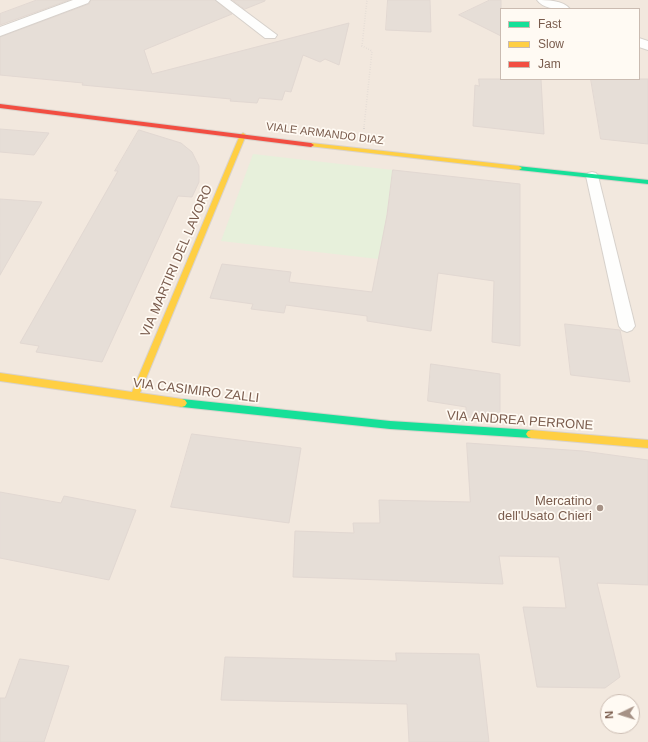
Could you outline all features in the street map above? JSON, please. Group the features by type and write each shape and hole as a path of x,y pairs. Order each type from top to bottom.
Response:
{"street":[{"path":"0,32 84,0"},
{"path":"222,0 270,35"},
{"path":"543,0 562,8"},
{"name":"VIALE ARMANDO DIAZ","path":"0,106 244,135 359,151 648,182"},
{"name":"VIA MARTIRI DEL LAVORO","path":"134,397 244,135"},
{"name":"VIA CASIMIRO ZALLI","path":"0,377 134,397 239,410 390,425"},
{"name":"VIA ANDREA PERRONE","path":"390,425 546,435 648,444"}],"lane":[{"path":"592,176 627,326"}],"path":[{"path":"364,129 372,51 362,46 367,0"}],"shaded area":[{"path":"0,0 648,0 648,742 0,742"}],"green space":[{"path":"253,154 393,170 384,233 378,259 221,241"}],"building":[{"path":"37,0 69,0 0,25 0,14"},
{"path":"91,0 215,0 232,14 144,50 152,74 349,23 339,65 325,59 320,62 303,55 291,92 285,91 282,100 259,98 257,103 230,101 231,99 82,85 83,83 0,75 0,37 89,4"},
{"path":"233,0 265,0 265,1 245,9"},
{"path":"388,0 430,0 431,32 386,30"},
{"path":"490,0 501,0 500,36 459,15"},
{"path":"479,79 541,80 544,134 473,126 475,85 479,86"},
{"path":"648,79 648,144 601,139 591,80"},
{"path":"0,129 49,133 34,155 0,152"},
{"path":"139,130 181,143 192,152 199,166 199,182 192,197 178,196 102,362 36,352 39,346 20,343 118,171 115,171"},
{"path":"393,170 520,184 520,346 492,342 494,281 438,273 431,331 367,321 367,316 286,305 284,313 251,309 253,304 210,298 222,264 291,272 289,282 372,292 387,215"},
{"path":"0,199 42,202 0,275"},
{"path":"565,324 620,330 630,382 571,375"},
{"path":"431,364 500,374 500,420 466,417 466,407 428,401"},
{"path":"192,434 301,448 289,523 171,507"},
{"path":"467,443 583,451 648,460 648,585 597,583 620,677 605,688 537,687 523,607 566,608 559,557 499,556 503,584 293,577 295,531 354,533 353,523 380,523 379,500 470,502"},
{"path":"0,492 61,503 64,496 136,510 109,580 0,558"},
{"path":"396,653 479,654 489,742 409,742 407,704 221,700 225,657 396,661"},
{"path":"20,659 69,666 44,742 0,742 0,698 5,698"}],"traffic: fast":[{"path":"519,168 648,182"},
{"path":"182,403 390,425 531,434"}],"traffic: slow":[{"path":"134,397 243,135"},
{"path":"311,145 519,168"},
{"path":"0,377 182,403"},
{"path":"531,434 648,444"}],"traffic: jam":[{"path":"0,106 311,145"}],"place":[{"name":"Mercatino dell'Usato Chieri","path":"600,508"}]}
